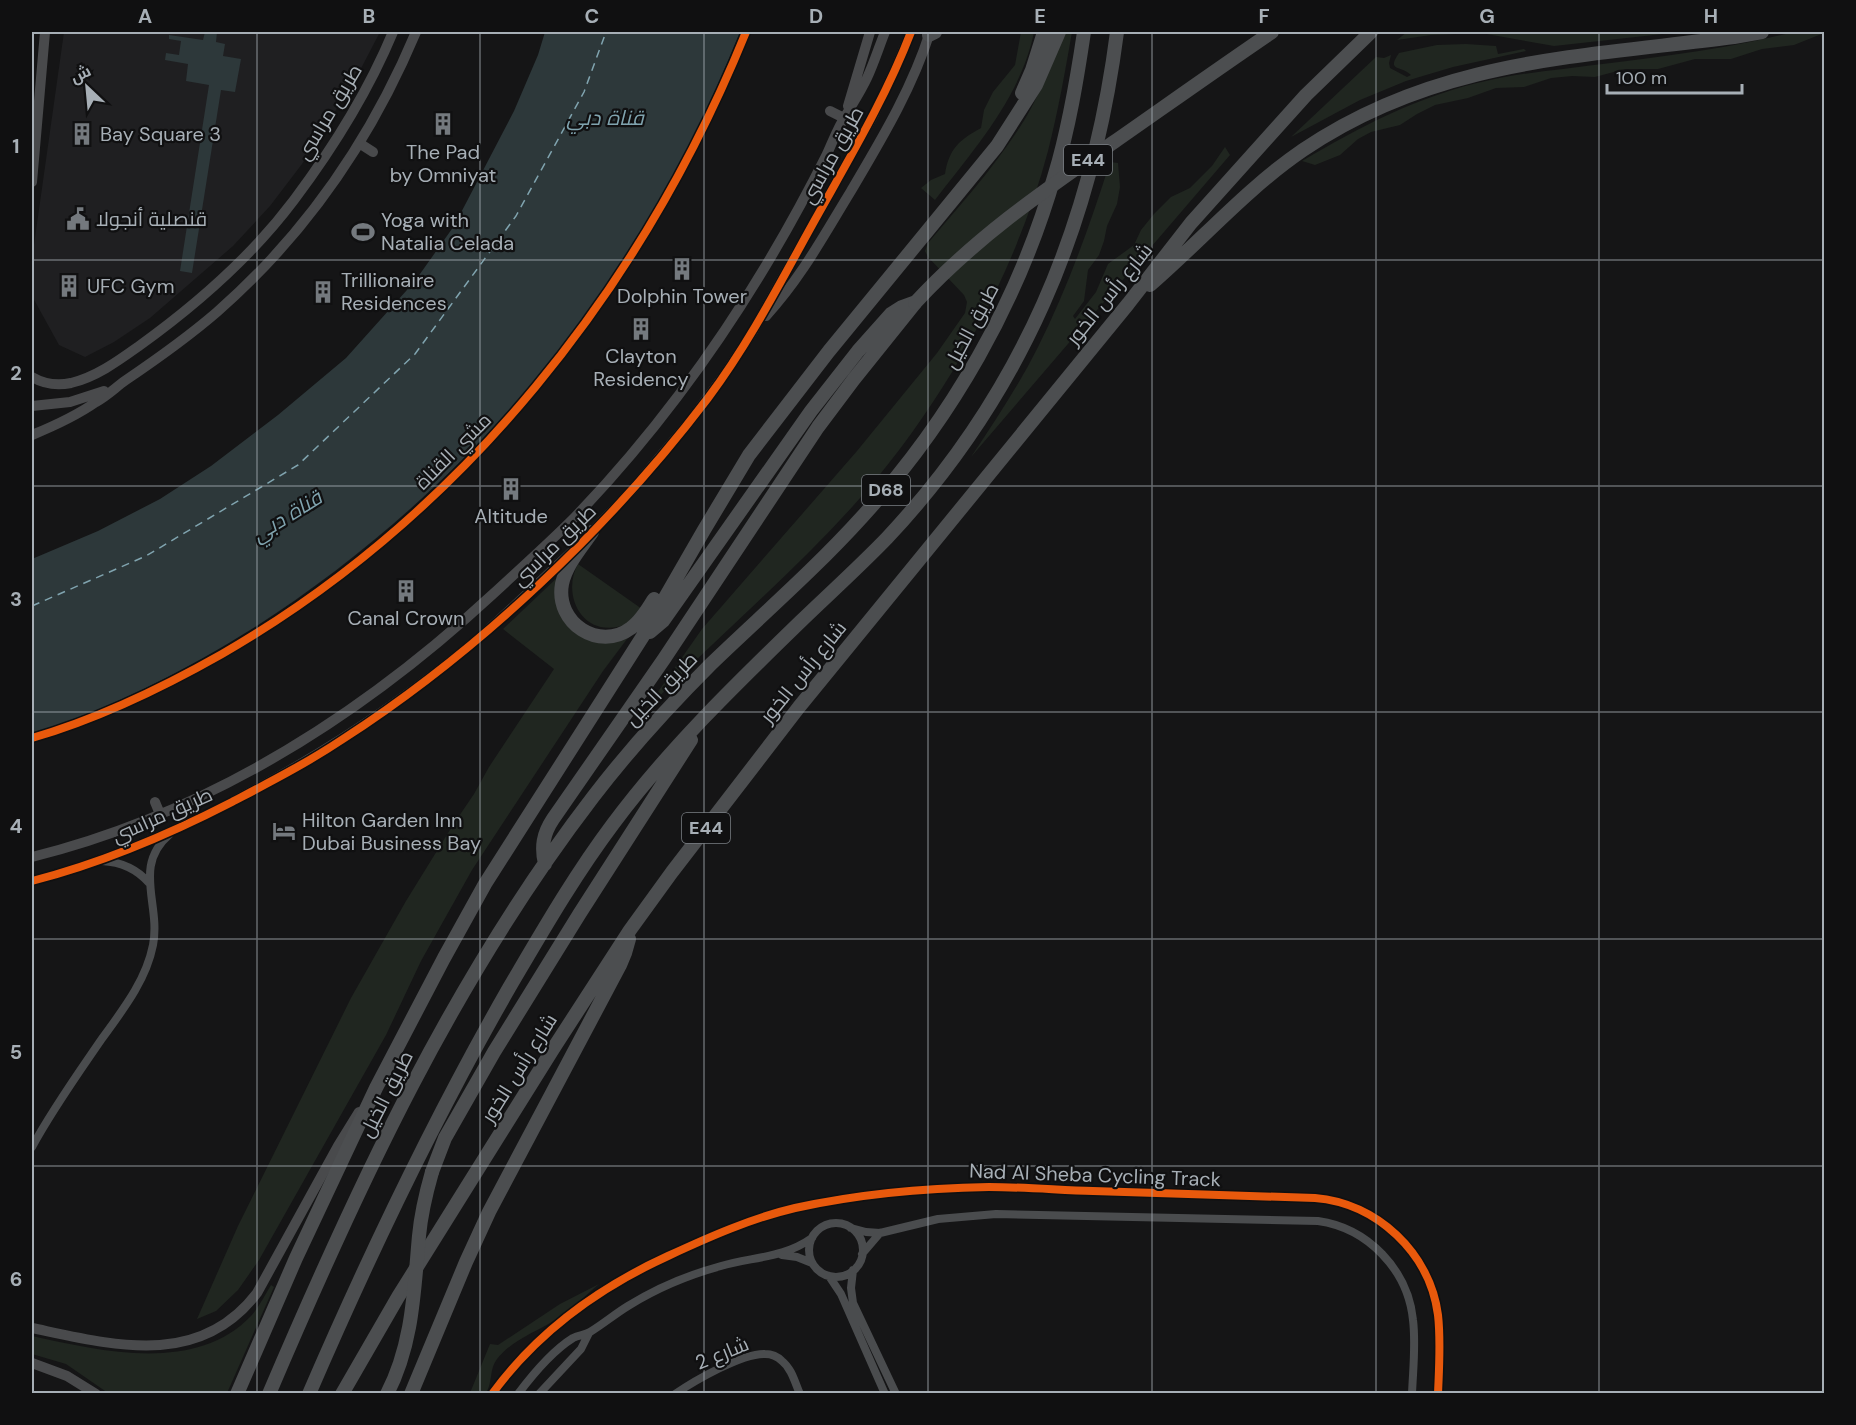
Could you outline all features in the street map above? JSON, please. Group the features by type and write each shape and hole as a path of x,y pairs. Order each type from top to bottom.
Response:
{"highway":[{"path":"946,210 955,190 1004,125 1019,98 1032,70 1044,32"},
{"path":"237,1394 296,1258 376,1088 485,884 643,636 749,455 829,351 998,146 1020,112 1046,64 1059,32"},
{"name":"طريق الخيل","path":"269,1394 334,1244 429,1053 474,974 544,864 594,795 650,728 702,674 833,547 881,496 913,456 959,390 999,319 1044,211 1065,138 1084,32"},
{"name":"D68","path":"702,720 864,561 913,509 963,445 999,389 1036,322 1067,249 1099,137 1117,32"},
{"name":"E44","path":"544,864 542,845 547,827 664,660 836,402 915,303 940,276 1031,199 1272,32"},
{"name":"شارع رأس الخور","path":"342,1394 398,1297 630,930 683,857 799,708 1218,190 1306,95 1371,32"},
{"path":"1128,304 1173,265 1237,202 1281,166 1325,136 1375,110 1430,88 1508,66 1762,32"},
{"path":"643,636 663,621 811,411 858,351 891,314 915,303"},
{"path":"592,532 564,576 562,601 573,623 588,634 599,637 622,634 640,620 686,548 694,537 704,530"},
{"path":"387,1394 404,1352 412,1317 420,1225 432,1172 445,1138 494,1052 702,720"},
{"path":"309,1394 422,1148 518,972 576,877 612,825 655,771 702,720"},
{"path":"411,1394 484,1222 620,965 630,930"}],"street":[{"path":"32,182 40,164 45,32"},
{"name":"طريق مراسي","path":"32,377 48,384 60,385 83,379 105,369 175,318 225,275 271,228 310,178 365,92 393,32"},
{"name":"طريق مراسي","path":"123,382 217,313 279,251 316,206 359,144 393,83 416,32"},
{"path":"830,111 844,117 870,32"},
{"name":"طريق مراسي","path":"32,857 105,836 160,814 235,779 298,744 358,705 391,680 471,615 557,535 652,429 707,357 761,275 867,78 885,32"},
{"name":"طريق مراسي","path":"32,881 136,847 304,763 386,710 481,636 592,532 651,468 703,405 753,331 874,114 911,32"},
{"path":"753,331 796,281 870,158 908,88 931,32"},
{"path":"359,144 373,152"},
{"path":"32,406 84,399 123,382"},
{"path":"32,435 83,411 123,382"},
{"path":"384,671 391,680"},
{"path":"155,802 160,814"},
{"path":"32,1147 54,1109 133,994 145,972 154,944 154,909 150,867 155,852 164,838 177,828"},
{"path":"94,862 125,865 139,873 150,884"},
{"path":"32,1328 108,1342 164,1345 193,1340 229,1322 257,1293 338,1146 376,1088"},
{"path":"774,1256 798,1247 812,1238 819,1229 829,1224 841,1223 866,1232 880,1233 938,1219 996,1214 1318,1221 1352,1232 1371,1244 1388,1259 1405,1288 1413,1321 1412,1394"},
{"path":"812,1238 809,1248 812,1263 819,1271 829,1276 839,1276 853,1270 861,1260 863,1248 860,1236 852,1228"},
{"path":"862,1254 880,1233"},
{"path":"518,1394 547,1361 570,1340 589,1333 630,1304 676,1281 723,1265 774,1256 790,1256 812,1263"},
{"path":"853,1270 852,1300 896,1394"},
{"path":"829,1276 841,1294 885,1394"},
{"path":"539,1394 581,1349 589,1333"},
{"name":"شارع 2","path":"675,1394 703,1377 734,1363 764,1354 777,1357 788,1366 800,1394"},
{"path":"547,1361 559,1372"},
{"path":"35,1365 66,1376 96,1394"}],"shaded area":[{"path":"64,32 380,32 355,80 302,164 270,206 233,246 150,318 114,342 85,357 59,345 32,296 32,259"},
{"path":"1021,32 1034,32 1019,78 980,142 935,200 921,188 931,180 945,174 949,158 956,146 981,128 984,110 993,92 1015,65"},
{"path":"1065,32 1072,32 1064,77 1048,151 1033,199 1016,247 995,294 944,384 916,427 853,506 802,559 643,713 702,629 857,451 937,353 965,313 967,302 964,295 925,251 928,243 991,167 1025,119 1042,87"},
{"path":"1407,32 1681,32 1554,46 1481,33 1431,35 1397,40"},
{"path":"1793,32 1824,33 1794,45 1762,49 1731,59 1695,59 1658,69 1625,69 1595,77 1551,78 1524,87 1496,88 1468,98 1435,105 1400,125 1371,132 1358,139 1340,155 1315,165 1302,161 1391,113 1462,87 1524,74 1707,50"},
{"path":"1437,45 1496,46 1498,54 1524,49 1526,51 1453,67 1406,81 1360,100 1291,137 1376,57 1384,58 1391,55 1390,68 1407,77 1411,75 1394,66 1399,53"},
{"path":"1225,147 1230,155 971,457 1015,389 1049,324 1078,256 1110,162 1118,163 1120,187 1117,204 1107,226 1099,255 1088,270 1084,301 1073,316 1075,319 1096,292 1108,264 1134,245 1141,230 1154,214 1171,197 1190,188 1212,166"},
{"path":"578,564 642,609 635,619 621,626 604,627 584,618 574,599 572,587"},
{"path":"560,575 575,632 633,631 603,671 472,870 421,961 386,1035 259,1260 238,1290 216,1311 197,1319 238,1226 351,998 406,901 489,767 554,669 503,629"},
{"path":"599,1284 561,1316 517,1341 503,1352 495,1363 486,1393 470,1393 490,1344 498,1345 560,1304"},
{"path":"271,1285 274,1287 227,1393 108,1393 66,1364 32,1354 32,1336 117,1352 175,1352 203,1346 229,1334 251,1316"}],"water":[{"path":"205,32 217,32 216,42 225,44 223,56 241,59 235,92 221,90 192,273 180,271 209,85 186,81 188,64 165,60 166,53 179,55 181,41 169,39 169,35 203,40"},
{"name":"قناة دبي","path":"545,32 740,32 717,87 677,169 648,222 594,304 554,357 464,458 364,548 311,589 255,627 147,688 61,724 32,733 32,559 98,531 160,499 211,466 278,415 346,358 415,281 454,226 514,111 538,55"}],"ferry route":[{"path":"32,606 146,556 298,465 415,354 516,216 584,92 606,32"}],"cycle path":[{"name":"مشي القناة","path":"32,738 81,722 129,702 222,654 309,598 391,534 466,464 535,387 598,305 654,218 704,127 746,32"},
{"path":"32,881 84,866 159,837 232,802 302,764 343,739 444,667 540,584 629,493 670,446 738,355 879,103 911,32"},
{"name":"Nad Al Sheba Cycling Track","path":"492,1394 529,1350 571,1313 617,1282 715,1235 763,1217 819,1203 892,1193 989,1187 1315,1198 1338,1202 1359,1210 1379,1221 1397,1235 1412,1252 1424,1271 1433,1292 1438,1315 1440,1345 1438,1394"}],"place":[{"name":"The Pad by Omniyat","path":"443,124"},
{"name":"Bay Square 3","path":"82,134"},
{"name":"قنصلية أنجولا","path":"78,219"},
{"name":"Yoga with Natalia Celada","path":"363,232"},
{"name":"Dolphin Tower","path":"682,269"},
{"name":"UFC Gym","path":"69,286"},
{"name":"Trillionaire Residences","path":"323,292"},
{"name":"Clayton Residency","path":"641,329"},
{"name":"Altitude","path":"511,489"},
{"name":"Canal Crown","path":"406,591"},
{"name":"Hilton Garden Inn Dubai Business Bay","path":"284,831"}]}
